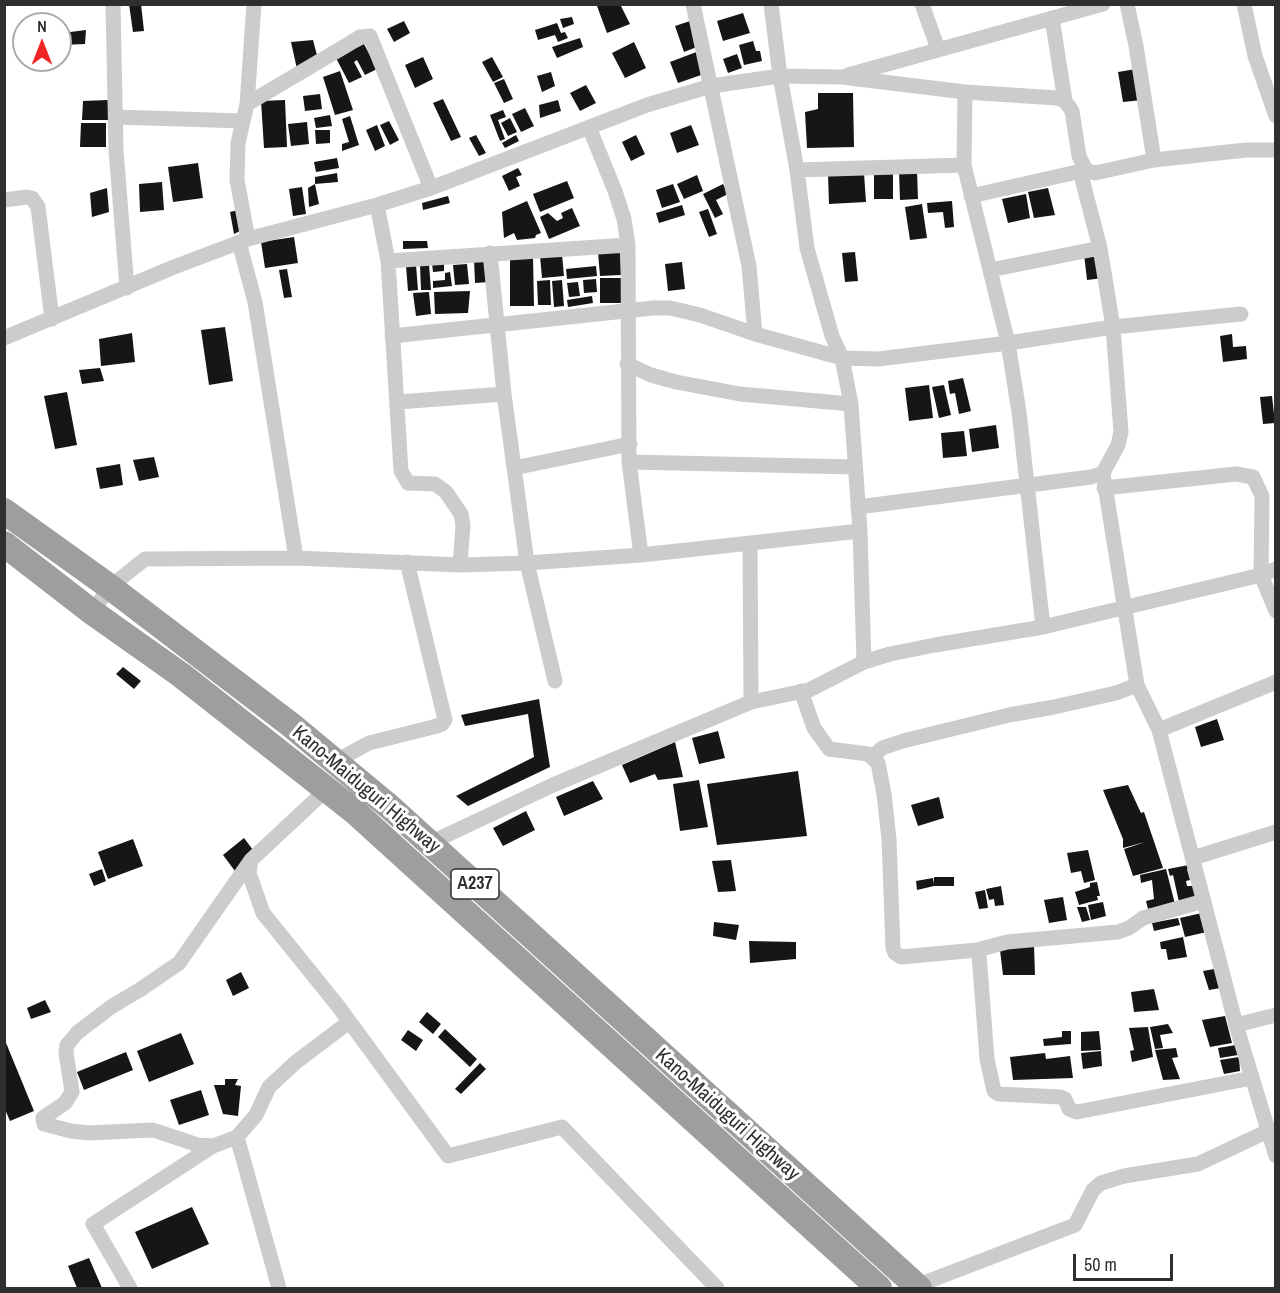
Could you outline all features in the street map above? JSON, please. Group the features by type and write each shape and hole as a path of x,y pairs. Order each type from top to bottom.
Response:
{"highway":[{"name":"Kano-Maiduguri Highway","path":"4,511 110,587 291,725 392,809 917,1287"},
{"name":"Kano-Maiduguri Highway","path":"4,544 92,612 181,675 354,811 879,1288"}],"street":[{"path":"113,4 116,117 127,288"},
{"path":"254,4 247,104 238,143 237,180 244,241 296,558"},
{"path":"693,4 749,266 754,334"},
{"path":"771,4 807,248 832,336 842,358 851,404 860,531 864,662"},
{"path":"922,4 938,49"},
{"path":"842,77 1103,4"},
{"path":"1127,4 1154,160"},
{"path":"1244,4 1255,56 1275,116"},
{"path":"1052,18 1065,101 1072,111 1079,156 1100,248 1113,327 1121,432 1104,480 1137,685 1158,730 1236,1025 1275,1156"},
{"path":"247,104 360,37 370,36 431,188"},
{"path":"4,338 174,267 244,241 377,206 431,188 647,105 711,86 780,76 842,77 1065,101"},
{"path":"965,92 964,165 1008,343 1019,412 1042,627"},
{"path":"116,117 243,121"},
{"path":"589,127 624,219 628,245 629,462 641,555"},
{"path":"971,196 1083,170 1095,173 1154,160 1246,150 1275,150"},
{"path":"797,170 964,165"},
{"path":"4,200 32,198 38,207 52,318"},
{"path":"377,206 388,261 401,471 408,483 435,484 446,492 461,514 463,525 460,565"},
{"path":"388,261 628,245"},
{"path":"990,270 1100,248"},
{"path":"490,253 504,394 527,563 555,681"},
{"path":"392,336 670,308 842,358 878,359 1113,327 1241,314"},
{"path":"627,364 651,375 676,382 740,393 851,404"},
{"path":"398,402 504,394"},
{"path":"514,468 630,444"},
{"path":"629,462 855,467"},
{"path":"858,507 1091,477 1104,480 1236,474 1253,477 1262,496 1268,572 1275,611"},
{"path":"92,612 110,587 145,559 296,558 460,565 527,563 641,555 860,531"},
{"path":"750,543 751,702"},
{"path":"334,762 369,743 437,726 445,720 407,562"},
{"path":"430,843 553,785 751,702 809,690 864,662 935,645 1042,627 1268,572"},
{"path":"1158,730 1275,682"},
{"path":"873,758 882,748 903,741 1009,715 1106,695 1137,685"},
{"path":"801,692 814,728 829,749 868,754 878,763 884,794 888,838 893,948 895,953 901,957 977,950 1007,942 1118,932 1129,928 1143,918 1204,901"},
{"path":"213,1146 198,1145 153,1130 89,1133 71,1131 44,1124 43,1118 65,1103 72,1092 66,1053 67,1045 78,1032 111,1007 179,963 251,860 327,789"},
{"path":"1193,858 1275,832"},
{"path":"251,860 249,873 263,913 349,1022 448,1156 562,1127 717,1288"},
{"path":"977,950 987,1059 994,1091 999,1094 1060,1097 1065,1099 1069,1109 1077,1112 1252,1078"},
{"path":"1236,1025 1275,1015"},
{"path":"130,1288 93,1224 213,1146 237,1137 256,1115 268,1087 296,1062 349,1022"},
{"path":"917,1287 1075,1225 1093,1190 1101,1183 1124,1176 1198,1164 1268,1131"},
{"path":"237,1137 279,1288"}],"building":[{"path":"129,4 141,4 144,31 133,32"},
{"path":"620,4 630,24 607,33 597,6"},
{"path":"743,13 750,33 723,41 717,21"},
{"path":"572,17 574,24 563,28 560,19"},
{"path":"693,20 702,45 684,52 675,26"},
{"path":"404,21 410,33 394,42 387,29"},
{"path":"557,23 561,33 565,32 568,38 558,42 555,35 538,40 535,30"},
{"path":"86,30 85,44 72,45 72,32"},
{"path":"580,38 583,47 557,58 552,47"},
{"path":"313,40 318,59 297,69 291,42"},
{"path":"753,41 756,51 760,51 762,61 744,65 739,45"},
{"path":"634,42 646,68 625,78 612,53"},
{"path":"364,44 377,69 365,75 357,60 354,62 362,77 349,83 336,58"},
{"path":"699,51 707,73 678,83 670,62"},
{"path":"737,54 742,68 728,73 723,59"},
{"path":"423,57 433,79 415,88 405,65"},
{"path":"492,57 503,77 493,82 482,62"},
{"path":"1136,69 1142,100 1123,102 1118,72"},
{"path":"340,71 353,110 335,115 323,77"},
{"path":"551,72 555,86 542,92 537,76"},
{"path":"504,79 513,99 504,103 494,83"},
{"path":"586,85 596,103 580,111 570,93"},
{"path":"818,93 853,93 854,147 807,148 805,112 818,109"},
{"path":"320,94 322,109 305,111 303,96"},
{"path":"443,99 461,137 451,141 433,103"},
{"path":"108,100 108,120 82,120 83,101"},
{"path":"285,100 287,147 264,148 261,101"},
{"path":"558,100 561,111 540,118 539,105"},
{"path":"525,108 534,126 521,132 512,114"},
{"path":"503,110 506,117 498,120 505,139 500,141 490,115"},
{"path":"330,115 332,126 316,128 314,118"},
{"path":"350,116 359,145 342,151 342,144 349,142 342,119"},
{"path":"510,118 517,132 508,136 501,123"},
{"path":"389,121 399,140 390,145 380,125"},
{"path":"307,122 309,144 291,146 288,124"},
{"path":"81,123 106,123 106,147 80,147"},
{"path":"377,125 385,146 375,151 366,130"},
{"path":"691,125 699,145 677,153 670,133"},
{"path":"315,130 330,130 330,143 316,144"},
{"path":"476,135 486,153 479,156 469,138"},
{"path":"516,135 519,141 505,148 502,143"},
{"path":"636,135 645,154 631,161 622,142"},
{"path":"337,158 339,168 316,172 314,162"},
{"path":"198,163 203,198 173,202 168,167"},
{"path":"518,168 522,175 516,177 520,186 509,191 502,176"},
{"path":"874,170 893,170 893,199 874,199"},
{"path":"899,171 917,171 918,199 900,200"},
{"path":"337,173 338,182 315,184 315,177"},
{"path":"864,173 866,202 829,204 828,175"},
{"path":"697,175 703,191 684,199 677,184"},
{"path":"567,181 574,198 540,212 533,194"},
{"path":"162,182 164,210 140,212 139,184"},
{"path":"315,184 319,204 309,207 308,188"},
{"path":"673,184 680,202 662,208 656,190"},
{"path":"723,184 728,194 716,200 723,214 715,218 703,194"},
{"path":"302,187 306,214 293,216 289,189"},
{"path":"107,188 109,212 92,217 90,193"},
{"path":"1048,188 1055,215 1034,218 1028,192"},
{"path":"1026,194 1030,218 1008,223 1002,199"},
{"path":"448,196 450,203 423,210 422,203"},
{"path":"527,201 541,233 535,238 517,240 514,233 504,238 502,212"},
{"path":"952,201 954,227 945,228 943,212 928,213 927,203"},
{"path":"922,204 927,238 910,240 905,207"},
{"path":"682,205 685,215 659,223 656,213"},
{"path":"572,208 580,226 549,239 540,217 548,213 557,221 563,218 561,213"},
{"path":"708,209 717,234 709,237 699,212"},
{"path":"238,210 242,230 234,234 230,212"},
{"path":"294,237 298,263 265,268 261,242"},
{"path":"403,241 427,241 428,248 403,249"},
{"path":"620,251 621,275 600,276 598,252"},
{"path":"1099,251 1103,278 1087,280 1084,254"},
{"path":"855,252 858,281 845,282 842,253"},
{"path":"562,254 564,276 542,278 540,256"},
{"path":"510,257 533,257 534,306 510,306"},
{"path":"487,258 489,282 475,283 474,259"},
{"path":"444,262 444,271 433,272 432,263"},
{"path":"682,262 685,289 668,291 665,264"},
{"path":"429,264 431,290 421,290 420,265"},
{"path":"467,264 469,284 455,285 453,265"},
{"path":"416,265 418,290 408,291 406,266"},
{"path":"596,266 597,276 567,279 566,269"},
{"path":"287,269 292,297 284,298 279,270"},
{"path":"450,272 452,286 433,288 433,281 445,280 445,273"},
{"path":"600,278 622,278 624,303 600,303"},
{"path":"596,279 597,292 584,293 583,280"},
{"path":"550,280 551,305 538,305 537,281"},
{"path":"562,280 564,306 554,307 552,281"},
{"path":"578,282 580,296 569,297 567,283"},
{"path":"470,291 468,313 435,314 434,292"},
{"path":"429,292 431,314 416,316 413,293"},
{"path":"592,296 593,303 568,307 567,300"},
{"path":"225,327 233,381 209,385 201,330"},
{"path":"132,333 135,362 101,366 99,339"},
{"path":"1232,334 1233,347 1246,346 1247,359 1223,362 1220,336"},
{"path":"100,368 104,381 82,384 79,370"},
{"path":"963,378 971,411 959,414 955,393 950,394 948,381"},
{"path":"929,385 933,418 909,421 905,388"},
{"path":"944,385 951,415 939,418 932,387"},
{"path":"67,392 77,445 55,449 44,396"},
{"path":"1272,396 1275,423 1263,424 1260,397"},
{"path":"996,425 999,448 972,452 969,429"},
{"path":"964,431 967,456 943,458 941,433"},
{"path":"154,457 159,477 139,481 133,460"},
{"path":"120,464 123,485 100,489 96,468"},
{"path":"123,667 141,681 134,689 116,674"},
{"path":"539,699 550,767 468,806 456,796 534,757 528,714 465,726 461,715"},
{"path":"1217,719 1224,740 1201,747 1195,727"},
{"path":"718,731 725,758 699,764 692,738"},
{"path":"675,742 683,777 658,780 655,774 630,783 622,765"},
{"path":"798,771 807,836 717,845 707,784"},
{"path":"699,780 708,827 680,831 673,784"},
{"path":"593,781 603,799 564,816 556,797"},
{"path":"1128,785 1141,813 1144,812 1163,868 1133,876 1124,849 1145,842 1123,848 1123,839 1103,790"},
{"path":"939,797 944,818 918,826 911,805"},
{"path":"526,811 535,830 503,846 493,828"},
{"path":"244,838 256,854 235,871 223,855"},
{"path":"133,839 143,866 108,879 98,852"},
{"path":"1088,850 1095,880 1084,883 1081,871 1071,873 1067,853"},
{"path":"731,860 736,891 718,892 712,861"},
{"path":"1194,864 1194,868 1187,869 1190,880 1186,881 1187,886 1195,886 1198,899 1179,902 1173,875 1170,876 1168,869"},
{"path":"102,869 106,881 94,886 89,874"},
{"path":"1166,869 1175,904 1148,909 1146,901 1154,899 1152,880 1141,883 1140,875"},
{"path":"934,877 954,877 954,886 934,886 917,890 916,881 933,878 934,884"},
{"path":"1097,882 1100,896 1097,896 1098,900 1079,905 1075,892 1090,887 1090,883"},
{"path":"1001,886 1004,905 995,906 994,899 989,900 986,889"},
{"path":"985,890 988,908 979,909 975,892"},
{"path":"1063,897 1067,920 1049,923 1044,900"},
{"path":"1103,902 1106,916 1091,920 1088,905"},
{"path":"1077,907 1086,907 1090,920 1082,922"},
{"path":"1206,912 1211,931 1185,937 1180,918"},
{"path":"1178,918 1180,925 1154,931 1152,923"},
{"path":"714,922 739,925 736,940 713,936"},
{"path":"1183,937 1187,957 1168,960 1166,949 1161,949 1160,942"},
{"path":"749,941 796,942 796,959 750,963"},
{"path":"1034,946 1035,975 1003,975 1000,950"},
{"path":"1220,968 1226,987 1209,990 1203,971"},
{"path":"241,972 249,988 233,996 226,980"},
{"path":"1154,989 1159,1010 1134,1012 1131,992"},
{"path":"45,1000 51,1012 31,1019 27,1008"},
{"path":"427,1012 441,1024 433,1034 419,1022"},
{"path":"1225,1016 1232,1043 1210,1047 1202,1020"},
{"path":"1168,1024 1173,1033 1160,1035 1163,1048 1155,1049 1150,1027"},
{"path":"1148,1027 1153,1057 1132,1062 1130,1051 1134,1050 1129,1028"},
{"path":"445,1029 477,1059 470,1067 438,1037"},
{"path":"408,1030 423,1040 416,1051 401,1040"},
{"path":"1062,1031 1071,1031 1071,1044 1044,1046 1043,1039 1062,1037"},
{"path":"1099,1031 1101,1050 1081,1051 1081,1032"},
{"path":"181,1033 194,1064 149,1082 137,1051"},
{"path":"4,1038 34,1111 10,1121 4,1107"},
{"path":"1236,1045 1238,1055 1220,1058 1218,1048"},
{"path":"1176,1048 1178,1057 1172,1058 1180,1079 1163,1080 1155,1050"},
{"path":"1101,1051 1102,1066 1083,1069 1081,1053"},
{"path":"126,1052 133,1070 84,1090 77,1072"},
{"path":"1045,1053 1046,1059 1070,1056 1073,1078 1013,1080 1010,1057"},
{"path":"1239,1057 1240,1071 1224,1074 1220,1060"},
{"path":"480,1063 486,1069 461,1094 455,1089"},
{"path":"225,1079 238,1079 235,1085 241,1086 238,1116 223,1114 214,1085 225,1085"},
{"path":"201,1090 209,1115 179,1125 170,1100"},
{"path":"192,1207 209,1244 152,1269 135,1232"},
{"path":"89,1258 102,1288 77,1288 68,1266"}]}
